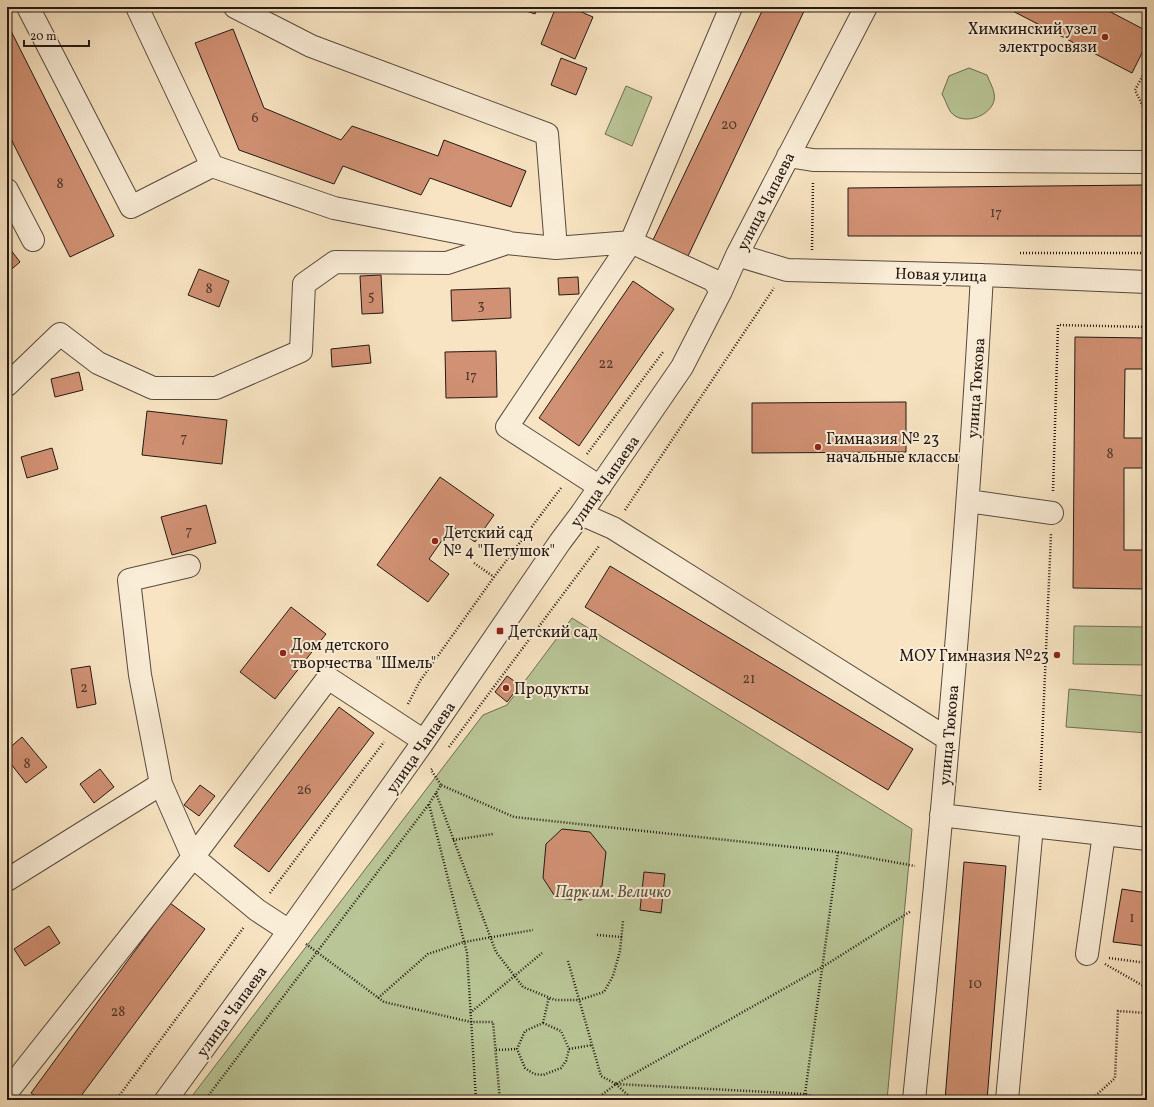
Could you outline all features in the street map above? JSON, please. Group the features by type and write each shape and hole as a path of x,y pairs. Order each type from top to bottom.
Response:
{"street":[{"path":"28,7 131,207 212,166"},
{"path":"137,7 212,166 334,208 507,242 556,248 631,242 713,280 721,291"},
{"path":"600,487 507,427 631,242 731,7"},
{"name":"улица Чапаева","path":"166,1100 289,932 424,741 682,367 721,291 737,255 866,7"},
{"path":"239,8 311,46 547,134 556,248"},
{"path":"788,156 813,160 1147,162"},
{"path":"7,190 33,240"},
{"path":"7,385 60,334 98,363 153,388 216,388 301,351 304,284 335,262 447,262 507,242"},
{"name":"Новая улица","path":"737,255 787,270 982,274 1147,282"},
{"name":"улица Тюкова","path":"914,1100 935,896 968,501 982,274"},
{"path":"968,501 1052,513"},
{"path":"581,514 613,528 948,739"},
{"path":"189,566 129,580 140,675 161,784 193,857 257,910 289,932"},
{"path":"7,1092 193,857 328,678 424,741"},
{"path":"7,880 161,784"},
{"path":"942,815 1147,839"},
{"path":"1007,1100 1032,826"},
{"path":"1087,954 1104,834"}],"path":[{"path":"1147,68 1135,90 1147,115"},
{"path":"1040,790 1052,513 1058,325 1147,327"},
{"path":"116,1100 398,723 420,681 494,577 665,349"},
{"path":"474,563 494,577"},
{"path":"205,1100 429,804 441,785 514,817 838,852 937,870"},
{"path":"436,793 496,952 523,987 556,1000 579,1000 604,992 613,976 620,951 623,921"},
{"path":"429,804 467,953 476,1100"},
{"path":"453,840 494,834"},
{"path":"806,1100 805,1094 824,966 838,852"},
{"path":"595,1100 616,1084 824,966 935,896"},
{"path":"378,998 428,954 464,942 533,930"},
{"path":"289,932 384,1002 471,1022 494,1022 500,1100"},
{"path":"597,935 622,937"},
{"path":"470,1013 542,953"},
{"path":"1087,954 1147,963"},
{"path":"1087,954 1147,988"},
{"path":"568,960 600,1076 616,1084 633,1100"},
{"path":"543,1023 548,997"},
{"path":"1091,1100 1115,1078 1118,1011 1147,1013"},
{"path":"543,1023 561,1031 569,1049 566,1061 561,1068 543,1075 534,1074 525,1068 517,1049 525,1031 543,1023"},
{"path":"569,1049 592,1045"},
{"path":"496,1050 517,1049"},
{"path":"616,1084 805,1094 825,1100"}],"green space":[{"path":"969,68 987,75 994,93 994,101 985,113 971,119 963,119 950,111 942,94 949,76"},
{"path":"626,86 652,97 632,146 605,134"},
{"name":"Парк им. Величко","path":"572,618 912,829 887,1100 189,1100 483,715 507,705"},
{"path":"1074,626 1147,627 1147,665 1073,664"},
{"path":"1069,689 1147,696 1147,733 1066,727"}],"building":[{"path":"515,7 538,7 535,14"},
{"path":"556,7 570,7 593,17 575,59 541,44"},
{"path":"759,7 806,7 688,256 653,240 763,9"},
{"name":"Химкинский узел электросвязи","path":"1005,7 1101,7 1147,31 1147,43 1132,73"},
{"path":"7,23 114,236 70,257 7,131"},
{"path":"233,29 264,108 341,140 352,126 438,156 444,140 526,171 511,207 430,178 421,195 343,166 334,184 239,150 195,43"},
{"path":"561,58 587,68 576,95 551,85"},
{"path":"1144,185 1144,236 848,236 848,188"},
{"path":"7,245 20,262 7,273"},
{"path":"199,269 229,281 219,307 188,295"},
{"path":"381,275 383,313 362,314 360,276"},
{"path":"578,277 579,294 559,295 558,278"},
{"path":"633,281 674,309 579,446 539,418"},
{"path":"510,288 511,318 452,321 451,290"},
{"path":"1075,337 1147,338 1147,369 1125,369 1124,438 1147,438 1147,468 1124,468 1124,550 1147,550 1147,589 1073,588"},
{"path":"369,345 371,363 332,367 331,349"},
{"path":"496,351 497,397 446,398 445,352"},
{"path":"79,372 83,390 55,397 51,379"},
{"path":"906,402 906,452 752,453 752,403"},
{"path":"147,411 227,420 222,464 142,455"},
{"path":"52,448 58,469 27,478 21,457"},
{"path":"440,477 494,515 475,542 452,526 429,559 449,574 428,602 377,565"},
{"path":"206,505 216,543 172,555 161,517"},
{"path":"610,566 913,749 888,790 585,607"},
{"name":"Дом детского творчества \"Шмель\"","path":"291,607 326,634 275,699 240,672"},
{"path":"90,666 96,704 77,708 71,669"},
{"path":"507,676 520,685 507,702 495,692"},
{"path":"339,707 374,733 269,872 234,846"},
{"path":"22,737 47,767 26,783 7,759 7,750"},
{"path":"100,769 114,787 94,803 80,784"},
{"path":"200,785 215,796 199,816 184,805"},
{"path":"562,829 590,832 606,852 602,886 581,900 556,898 543,878 546,844"},
{"path":"964,862 1006,866 987,1100 945,1100"},
{"path":"644,872 665,874 661,913 640,910"},
{"path":"1122,889 1147,893 1147,946 1113,942"},
{"path":"170,903 205,929 78,1100 41,1100 31,1093"},
{"path":"49,926 60,943 25,966 14,949"}],"place":[{"name":"Химкинский узел электросвязи","path":"1105,37"},
{"name":"Гимназия № 23 начальные классы","path":"818,447"},
{"name":"Детский сад № 4 \"Петушок\"","path":"435,541"},
{"name":"Детский сад","path":"500,631"},
{"name":"Дом детского творчества \"Шмель\"","path":"283,653"},
{"name":"МОУ Гимназия №23","path":"1057,655"},
{"name":"Продукты","path":"506,688"}]}
